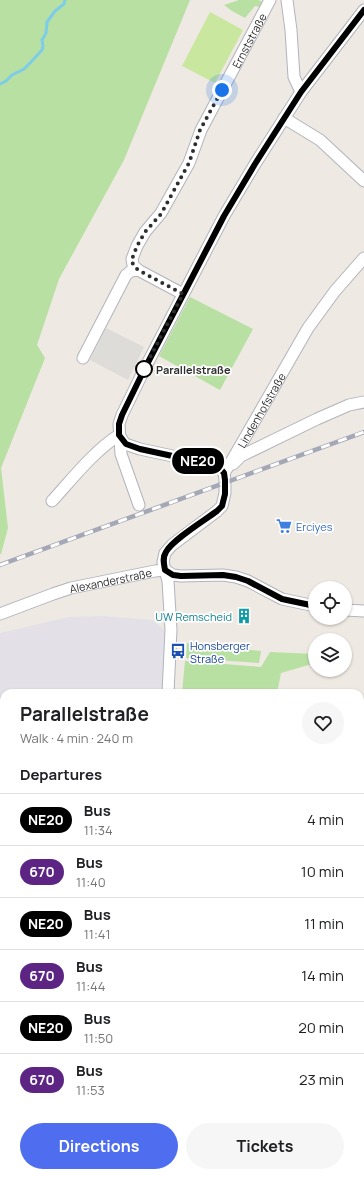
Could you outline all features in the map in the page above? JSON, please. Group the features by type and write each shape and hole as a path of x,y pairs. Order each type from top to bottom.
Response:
{"street":[{"name":"Ernststraße","path":"138,270 133,265 132,259 137,246 145,232 161,214 179,182 189,163 200,130 270,0"},
{"path":"287,0 294,78 301,92"},
{"path":"140,505 121,454 119,424 122,415 224,216 301,92 364,10"},
{"path":"284,118 320,140 364,181"},
{"name":"Lindenhofstraße","path":"224,473 232,462 308,328 335,291 364,258"},
{"path":"83,358 126,275 132,271 138,270 183,294"},
{"name":"Lindenhofstraße","path":"224,473 247,453 349,405 364,402"},
{"path":"119,435 126,444 140,449 219,467 224,473 225,494 222,506 172,544 165,553 163,562 168,581 171,630 168,689"},
{"path":"52,501 99,451 119,435"},
{"name":"Alexanderstraße","path":"0,614 71,588 165,570 173,575 181,576 223,575 236,577 248,581 282,599 308,605"},
{"path":"352,610 364,611"}],"shaded area":[{"path":"106,328 144,347 128,380 90,360"},
{"path":"103,616 152,620 167,632 163,689 0,689 0,633 69,617"}],"green space":[{"path":"0,0 190,0 124,160 59,279 37,345 45,358 1,468 8,528 1,554 0,554"},
{"path":"239,0 258,0 263,2 260,7 255,6 245,18 224,5"},
{"path":"210,12 243,30 215,83 182,66"},
{"path":"190,297 253,329 220,390 159,356"},
{"path":"187,643 261,651 259,663 186,658"},
{"path":"270,652 308,654 308,665 281,673 278,689 182,689 185,661 261,667"}],"waterway":[{"path":"0,84 12,75 24,69 42,50 42,40 46,33 47,22 55,11 64,4 65,0"}],"railway":[{"path":"0,565 364,432"}],"bus line":[{"name":"NE20","path":"308,604 282,599 248,581 236,577 223,575 181,576 173,575 165,570 163,562 165,553 172,544 222,506 225,494 224,473 219,467 140,449 126,444 119,435 119,424 144,370 224,216 301,92 364,10"}],"place":[{"name":"Parallelstraße","path":"144,369"},
{"name":"Erciyes","path":"284,526"},
{"name":"UW Remscheid","path":"244,616"},
{"name":"Honsberger Straße","path":"178,651"}],"route":[{"path":"144,369 183,294 138,270 133,265 132,259 145,232 161,214 189,163 200,130 222,90"}]}
